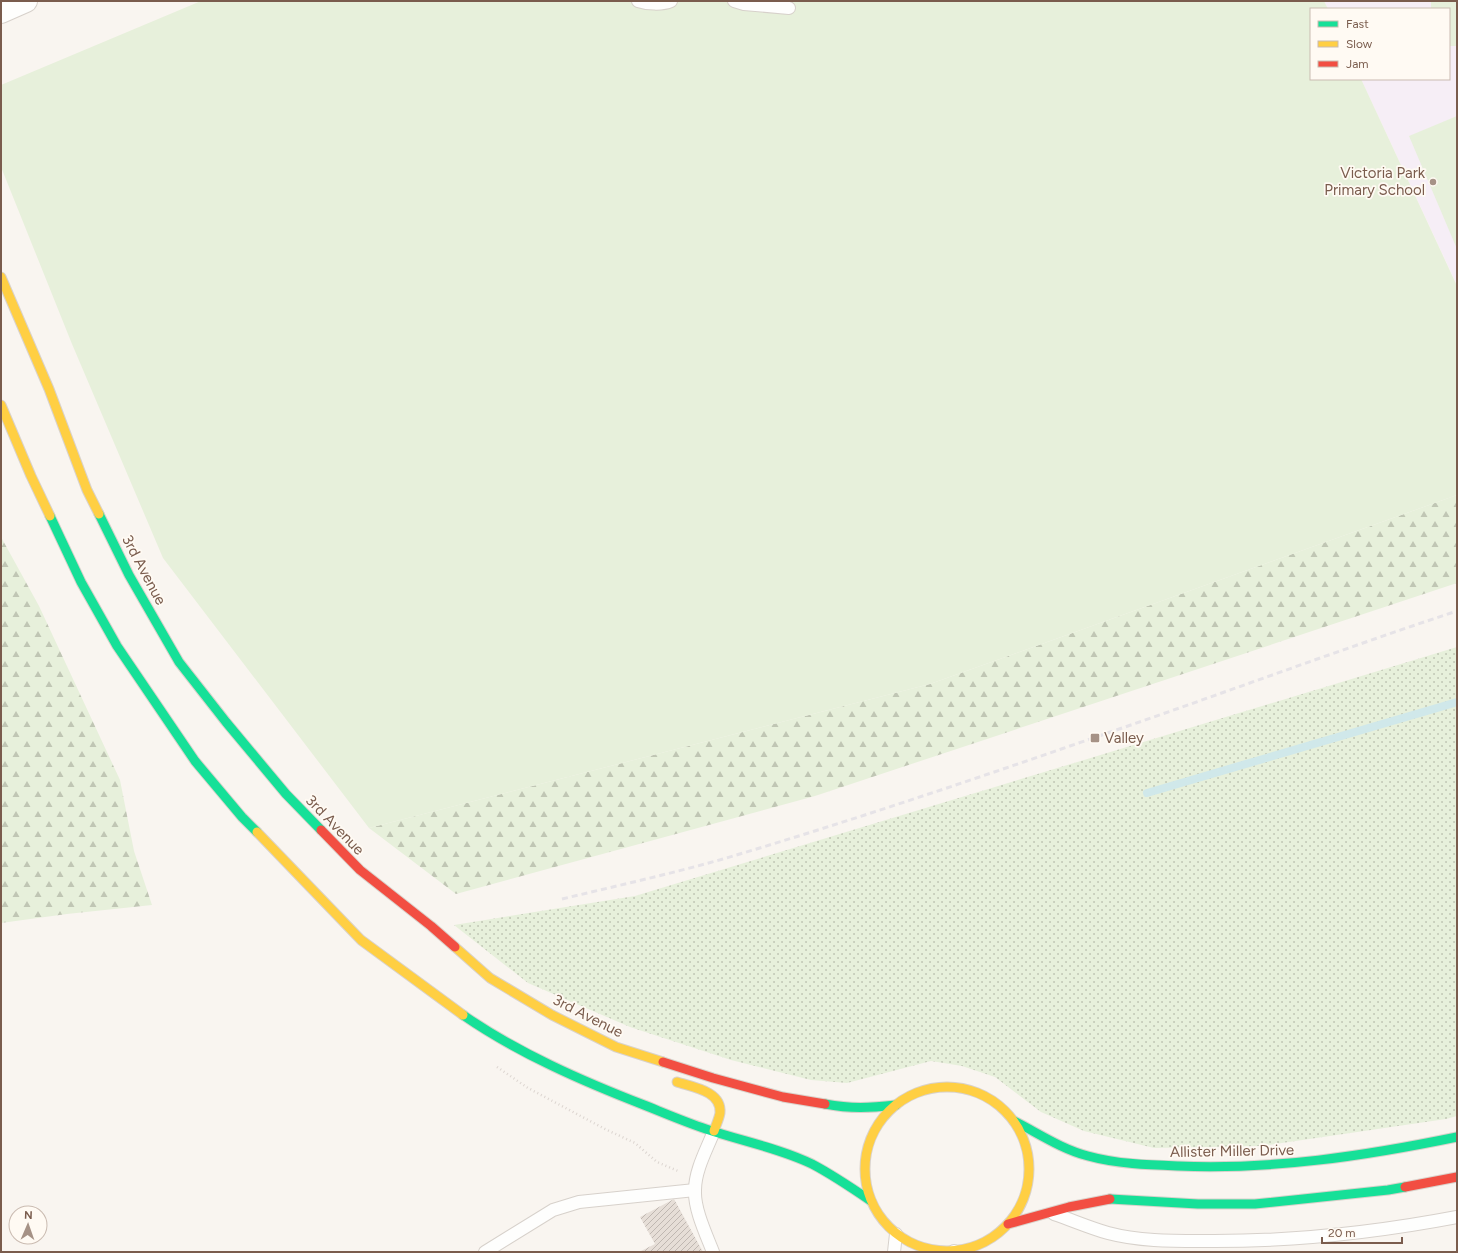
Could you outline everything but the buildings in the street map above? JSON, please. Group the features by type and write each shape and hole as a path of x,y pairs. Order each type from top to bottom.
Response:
{"street":[{"path":"1,12 26,1"},
{"name":"3rd Avenue","path":"1,277 49,389 87,490 129,575 179,662 226,722 286,794 360,870 432,926 490,978 552,1015 619,1048 713,1078 783,1097 846,1108 867,1108 896,1105"},
{"path":"1,405 31,476 78,575 117,646 195,761 242,817 361,940 455,1010 480,1027 516,1047 593,1085 714,1131 782,1152 811,1164 872,1201"},
{"path":"619,1048 648,1066"},
{"path":"668,1077 703,1091 715,1098 719,1104 720,1111 714,1131"},
{"path":"945,1087 972,1090 995,1102 1014,1121 1025,1141 1030,1162 1028,1185 1021,1206 1008,1224 993,1237 980,1244 954,1251 933,1250 914,1244 896,1234 882,1219 872,1201 865,1175 867,1149 878,1125 896,1105 919,1092 945,1087"},
{"name":"Allister Miller Drive","path":"1014,1121 1066,1148 1086,1156 1128,1164 1202,1168 1294,1164 1377,1152 1457,1137"},
{"path":"1008,1224 1069,1208 1113,1199 1198,1204 1254,1204 1388,1190 1457,1178"}],"lane":[{"path":"638,1 643,3 668,3 672,1"},
{"path":"734,1 744,4 789,8"},
{"path":"713,1252 700,1216 696,1202 695,1190 702,1162 714,1131"},
{"path":"488,1251 553,1210 564,1206 579,1202 695,1190"},
{"path":"1050,1213 1108,1233 1156,1240 1222,1241 1271,1240 1335,1235 1402,1227 1457,1217"},
{"path":"894,1252 896,1234"}],"shaded area":[{"name":"Victoria Park Primary School","path":"1324,1 1457,1 1457,285 1361,80 1450,80 1450,8 1328,8"}],"green space":[{"path":"201,1 1324,1 1328,8 1310,8 1310,80 1361,80 1457,286 1457,495 930,684 369,828 163,558 72,344 1,167 1,85"},
{"path":"1431,1 1457,1 1457,46 1450,46 1450,8 1431,8"},
{"path":"1457,116 1457,249 1409,136"},
{"path":"1457,495 1457,583 815,796 456,894 369,828 930,684"},
{"path":"1,537 39,606 120,780 134,851 152,905 1,923"},
{"path":"1457,647 1457,1116 1446,1119 1261,1146 1154,1148 1084,1131 1041,1112 995,1077 962,1066 931,1061 847,1083 811,1080 731,1060 630,1027 528,983 454,925 635,896"}],"waterway":[{"path":"1147,793 1457,702"}],"railway":[{"path":"562,899 663,875 770,845 956,785 1457,611"}],"traffic: fast":[{"path":"99,514 129,575 179,662 226,722 286,794 321,830"},
{"path":"50,516 81,582 117,646 195,761 242,817 257,832"},
{"path":"463,1015 506,1042 574,1076 690,1123 799,1158 850,1186 871,1201"},
{"path":"825,1104 860,1108 896,1105"},
{"path":"1014,1121 1059,1145 1088,1156 1099,1159 1144,1165 1167,1166 1213,1167 1283,1164 1353,1156 1457,1137"},
{"path":"1110,1199 1198,1204 1255,1204 1405,1187"}],"traffic: slow":[{"path":"1,277 49,389 87,490 99,514"},
{"path":"1,405 31,476 50,516"},
{"path":"257,832 361,940 463,1015"},
{"path":"455,947 490,978 552,1015 616,1047 663,1062"},
{"path":"677,1082 705,1091 716,1100 720,1113 714,1131"},
{"path":"947,1087 971,1091 992,1101 1005,1111 1015,1124 1025,1145 1029,1169 1025,1193 1015,1214 1005,1227 992,1237 971,1247 947,1251 923,1247 902,1237 889,1227 879,1214 869,1193 865,1169 869,1145 879,1124 889,1111 902,1101 923,1091 947,1087"}],"traffic: jam":[{"path":"321,830 360,870 431,926 455,947"},
{"path":"663,1062 713,1078 783,1097 825,1104"},
{"path":"1405,1187 1457,1177"},
{"path":"1008,1224 1069,1207 1110,1199"}],"place":[{"name":"Victoria Park Primary School","path":"1433,182"},
{"name":"Valley","path":"1095,738"}]}
